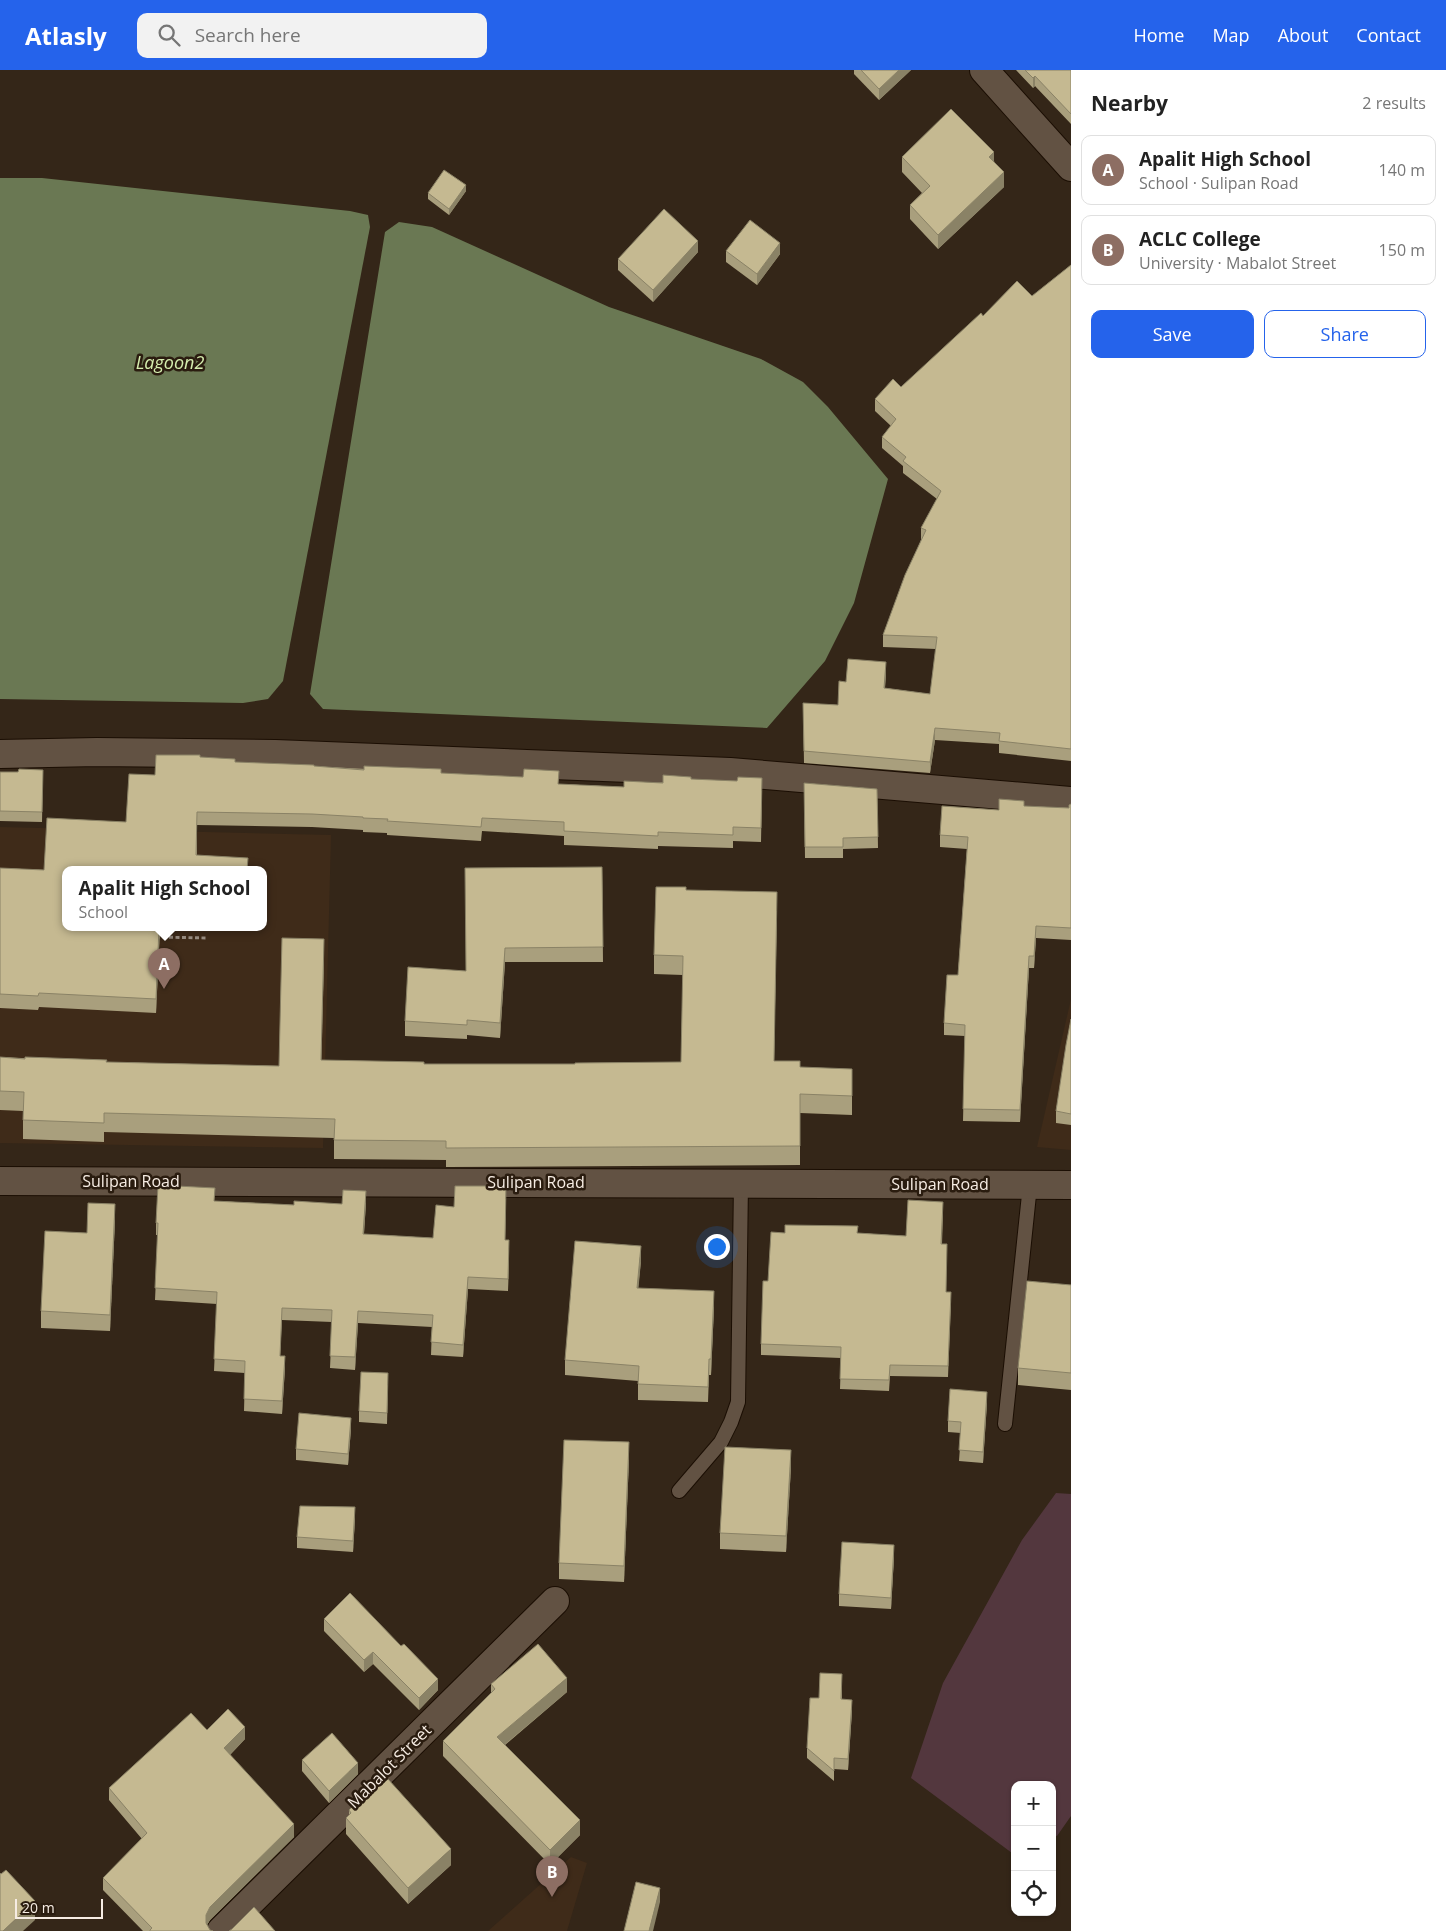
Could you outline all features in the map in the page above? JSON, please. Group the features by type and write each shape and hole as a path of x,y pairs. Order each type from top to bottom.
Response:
{"street":[{"path":"984,70 1071,167"},
{"path":"0,754 97,752 267,754 730,772 1071,801"},
{"name":"Sulipan Road","path":"0,1181 1071,1185"},
{"name":"Mabalot Street","path":"222,1931 555,1601"}],"lane":[{"path":"679,1491 721,1442 738,1402 741,1183"},
{"path":"1005,1424 1030,1185"}],"path":[{"path":"149,936 208,938"}],"shaded area":[{"path":"0,827 331,835 323,1148 0,1143"},
{"path":"1071,999 1071,1150 1037,1147"},
{"path":"1056,1493 1071,1494 1071,1816 1056,1836 1056,1781 1011,1781 1011,1852 911,1778 943,1683 1022,1540"},
{"path":"571,1857 587,1863 567,1931 488,1931"}],"water":[{"name":"Lagoon2","path":"0,178 42,178 350,211 368,215 370,227 283,681 268,699 243,703 0,699"},
{"path":"399,222 432,227 609,307 761,359 803,382 828,407 888,479 854,603 825,661 767,728 323,709 310,694 385,232"}],"building":[{"path":"861,70 899,70 879,89"},
{"path":"1025,70 1071,70 1071,114 1035,76 1033,78"},
{"path":"951,109 994,152 989,157 1004,172 938,235 910,205 930,186 902,157"},
{"path":"444,170 466,185 449,209 428,193"},
{"path":"664,209 698,241 653,290 618,259"},
{"path":"750,220 780,243 757,274 726,251"},
{"path":"1071,265 1071,749 999,741 1000,733 935,728 930,762 804,751 803,703 838,705 839,681 846,682 848,659 886,662 884,688 930,694 937,637 883,635 905,575 926,530 921,528 941,491 903,461 906,457 882,437 896,419 875,399 893,379 901,387 981,313 983,316 1017,281 1032,296"},
{"path":"156,755 200,755 200,757 235,759 235,762 314,765 364,770 364,766 441,769 441,773 523,777 524,769 559,771 558,784 624,787 624,781 663,783 663,775 691,777 691,779 737,781 738,777 762,778 761,828 733,827 733,835 658,832 658,836 564,831 564,822 482,818 481,827 312,814 197,812 196,855 248,858 247,866 62,866 62,931 159,931 156,999 39,993 38,996 0,994 0,868 44,870 47,818 126,822 129,774 155,775"},
{"path":"19,769 43,770 42,812 0,811 0,772 18,772"},
{"path":"804,783 877,789 878,837 843,838 843,847 805,847"},
{"path":"999,799 1024,801 1024,806 1069,808 1071,804 1071,928 1036,926 1034,956 1029,956 1020,1110 963,1109 965,1025 944,1023 947,975 958,975 968,837 940,835 942,806 999,810"},
{"path":"602,867 603,947 505,948 500,1023 467,1020 467,1025 405,1021 408,967 466,971 465,868"},
{"path":"656,887 686,887 686,890 777,892 774,1061 800,1061 800,1067 852,1069 852,1096 800,1094 800,1146 446,1148 446,1141 334,1140 335,1119 104,1113 104,1123 23,1120 24,1092 0,1091 0,1057 107,1060 106,1062 279,1066 282,938 324,939 321,1060 424,1062 424,1064 681,1062 683,956 654,955"},
{"path":"1071,1019 1071,1114 1056,1111"},
{"path":"158,1185 215,1188 214,1201 294,1205 294,1201 342,1204 343,1190 366,1191 363,1234 433,1238 436,1205 454,1207 455,1186 506,1186 505,1240 509,1240 508,1279 468,1277 463,1345 431,1342 433,1315 358,1311 355,1357 330,1356 332,1310 282,1308 280,1356 285,1356 282,1401 244,1399 245,1361 214,1359 217,1292 155,1288"},
{"path":"908,1200 943,1202 941,1244 947,1244 946,1292 951,1292 948,1366 890,1365 889,1380 840,1379 841,1347 761,1344 763,1281 768,1281 771,1232 785,1233 785,1225 858,1226 857,1233 906,1236"},
{"path":"88,1203 115,1204 110,1315 41,1311 45,1231 87,1233"},
{"path":"575,1241 641,1246 637,1288 714,1291 708,1387 638,1384 639,1366 565,1360"},
{"path":"1027,1281 1071,1285 1071,1373 1018,1368"},
{"path":"361,1372 388,1373 387,1413 359,1411"},
{"path":"950,1389 987,1392 983,1452 959,1450 961,1422 948,1421"},
{"path":"299,1413 351,1418 348,1454 296,1449"},
{"path":"564,1440 629,1442 624,1566 559,1563"},
{"path":"725,1447 791,1450 786,1536 720,1533"},
{"path":"300,1506 355,1507 353,1541 297,1537"},
{"path":"842,1542 894,1545 891,1598 839,1594"},
{"path":"350,1593 401,1646 404,1644 438,1679 419,1698 373,1652 364,1660 324,1619"},
{"path":"538,1644 567,1678 497,1737 580,1820 550,1850 443,1741 495,1689 491,1684"},
{"path":"820,1673 842,1674 841,1699 852,1700 848,1759 834,1758 834,1771 807,1748 810,1698 819,1698"},
{"path":"228,1709 245,1727 224,1748 294,1824 210,1907 206,1915 206,1923 210,1930 213,1931 150,1931 152,1928 103,1878 147,1833 109,1788 191,1713 207,1730"},
{"path":"332,1733 358,1763 329,1791 302,1760"},
{"path":"388,1779 451,1849 408,1888 346,1818 351,1813 349,1810 378,1781 382,1785"},
{"path":"6,1870 35,1901 3,1931 0,1931 0,1873"},
{"path":"636,1882 660,1888 649,1931 624,1931"},
{"path":"254,1907 275,1931 229,1931 232,1929"}],"place":[{"name":"Apalit High School","path":"164,989"},
{"name":"ACLC College","path":"552,1897"}]}
